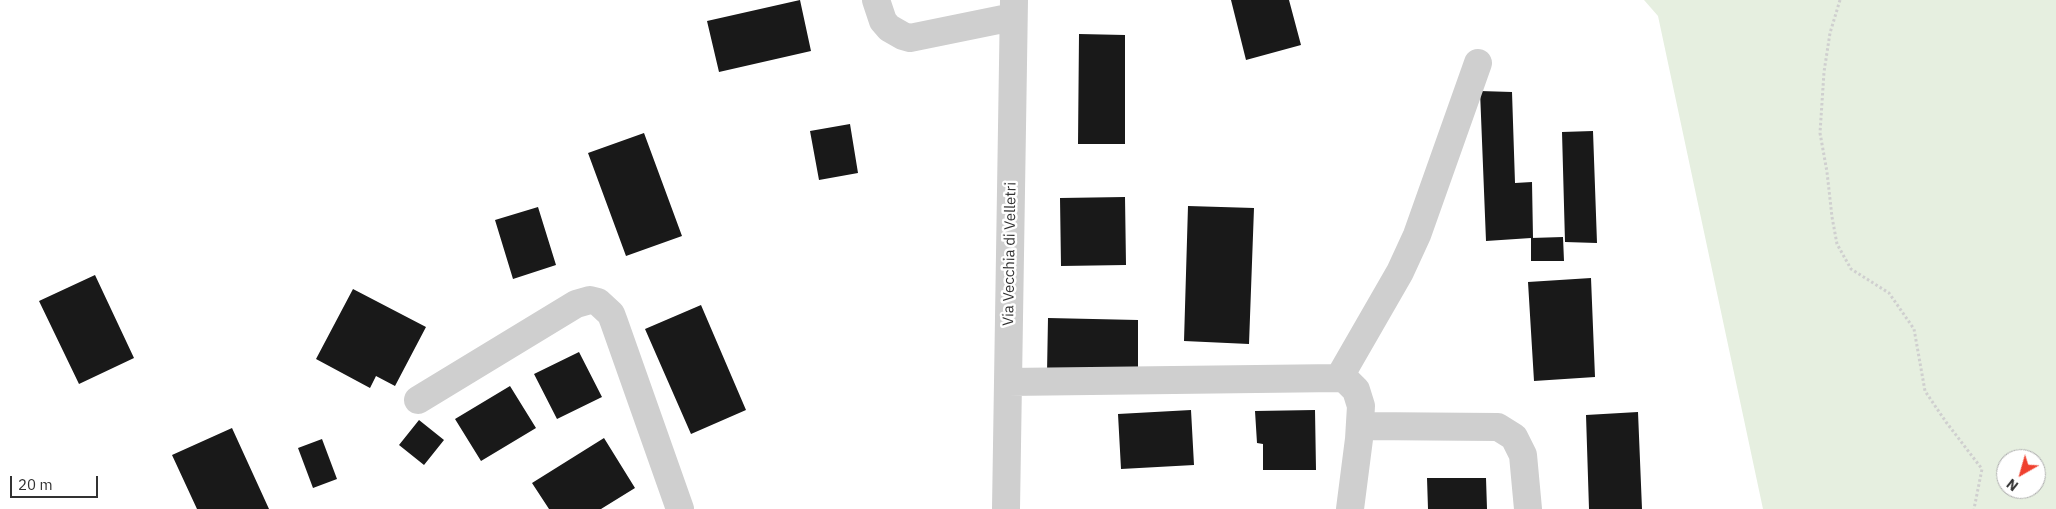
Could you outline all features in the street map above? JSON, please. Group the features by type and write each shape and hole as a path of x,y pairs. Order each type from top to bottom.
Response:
{"street":[{"path":"876,0 883,21 889,28 895,33 910,38 1013,8"},
{"name":"Via Vecchia di Velletri","path":"1006,509 1013,8"},
{"path":"1338,378 1400,272 1417,235 1478,63"},
{"path":"418,400 576,304 590,300 598,302 611,314 680,509"},
{"path":"1008,382 1338,378 1346,380 1356,390 1361,406 1350,509"},
{"path":"1360,426 1498,426 1514,437 1523,455 1528,509"}],"path":[{"path":"1840,0 1830,33 1824,72 1820,133 1837,244 1851,269 1889,293 1914,329 1924,391 1982,469 1974,509"}],"green space":[{"path":"1644,0 2056,0 2056,509 1763,509 1658,16"}],"building":[{"path":"800,0 811,51 719,72 707,21"},
{"path":"1231,0 1289,0 1301,45 1246,60"},
{"path":"1079,34 1125,35 1125,144 1078,144"},
{"path":"1480,91 1512,92 1515,183 1532,182 1533,238 1563,237 1564,261 1531,261 1531,238 1486,241"},
{"path":"850,124 858,173 819,180 810,131"},
{"path":"1593,131 1597,243 1565,242 1562,132"},
{"path":"644,133 682,236 626,256 588,153"},
{"path":"1125,197 1126,265 1061,266 1060,198"},
{"path":"1188,206 1254,208 1249,344 1184,341"},
{"path":"538,207 556,265 513,279 495,220"},
{"path":"95,275 134,358 79,384 39,301"},
{"path":"1591,278 1595,377 1534,381 1528,282"},
{"path":"353,289 426,327 395,386 376,376 370,388 316,359"},
{"path":"701,305 746,410 691,434 645,329"},
{"path":"1048,318 1138,320 1138,374 1047,373"},
{"path":"579,352 602,397 557,419 534,374"},
{"path":"510,386 536,428 481,461 455,419"},
{"path":"1191,410 1194,465 1121,469 1118,414"},
{"path":"1315,410 1316,470 1263,470 1263,444 1257,443 1255,411"},
{"path":"1638,412 1642,509 1589,509 1586,415"},
{"path":"419,420 444,440 424,465 399,445"},
{"path":"232,428 269,509 197,509 172,455"},
{"path":"604,438 635,488 601,509 549,509 532,483"},
{"path":"322,439 337,479 313,488 298,448"},
{"path":"1427,478 1486,478 1487,509 1428,509"}]}
